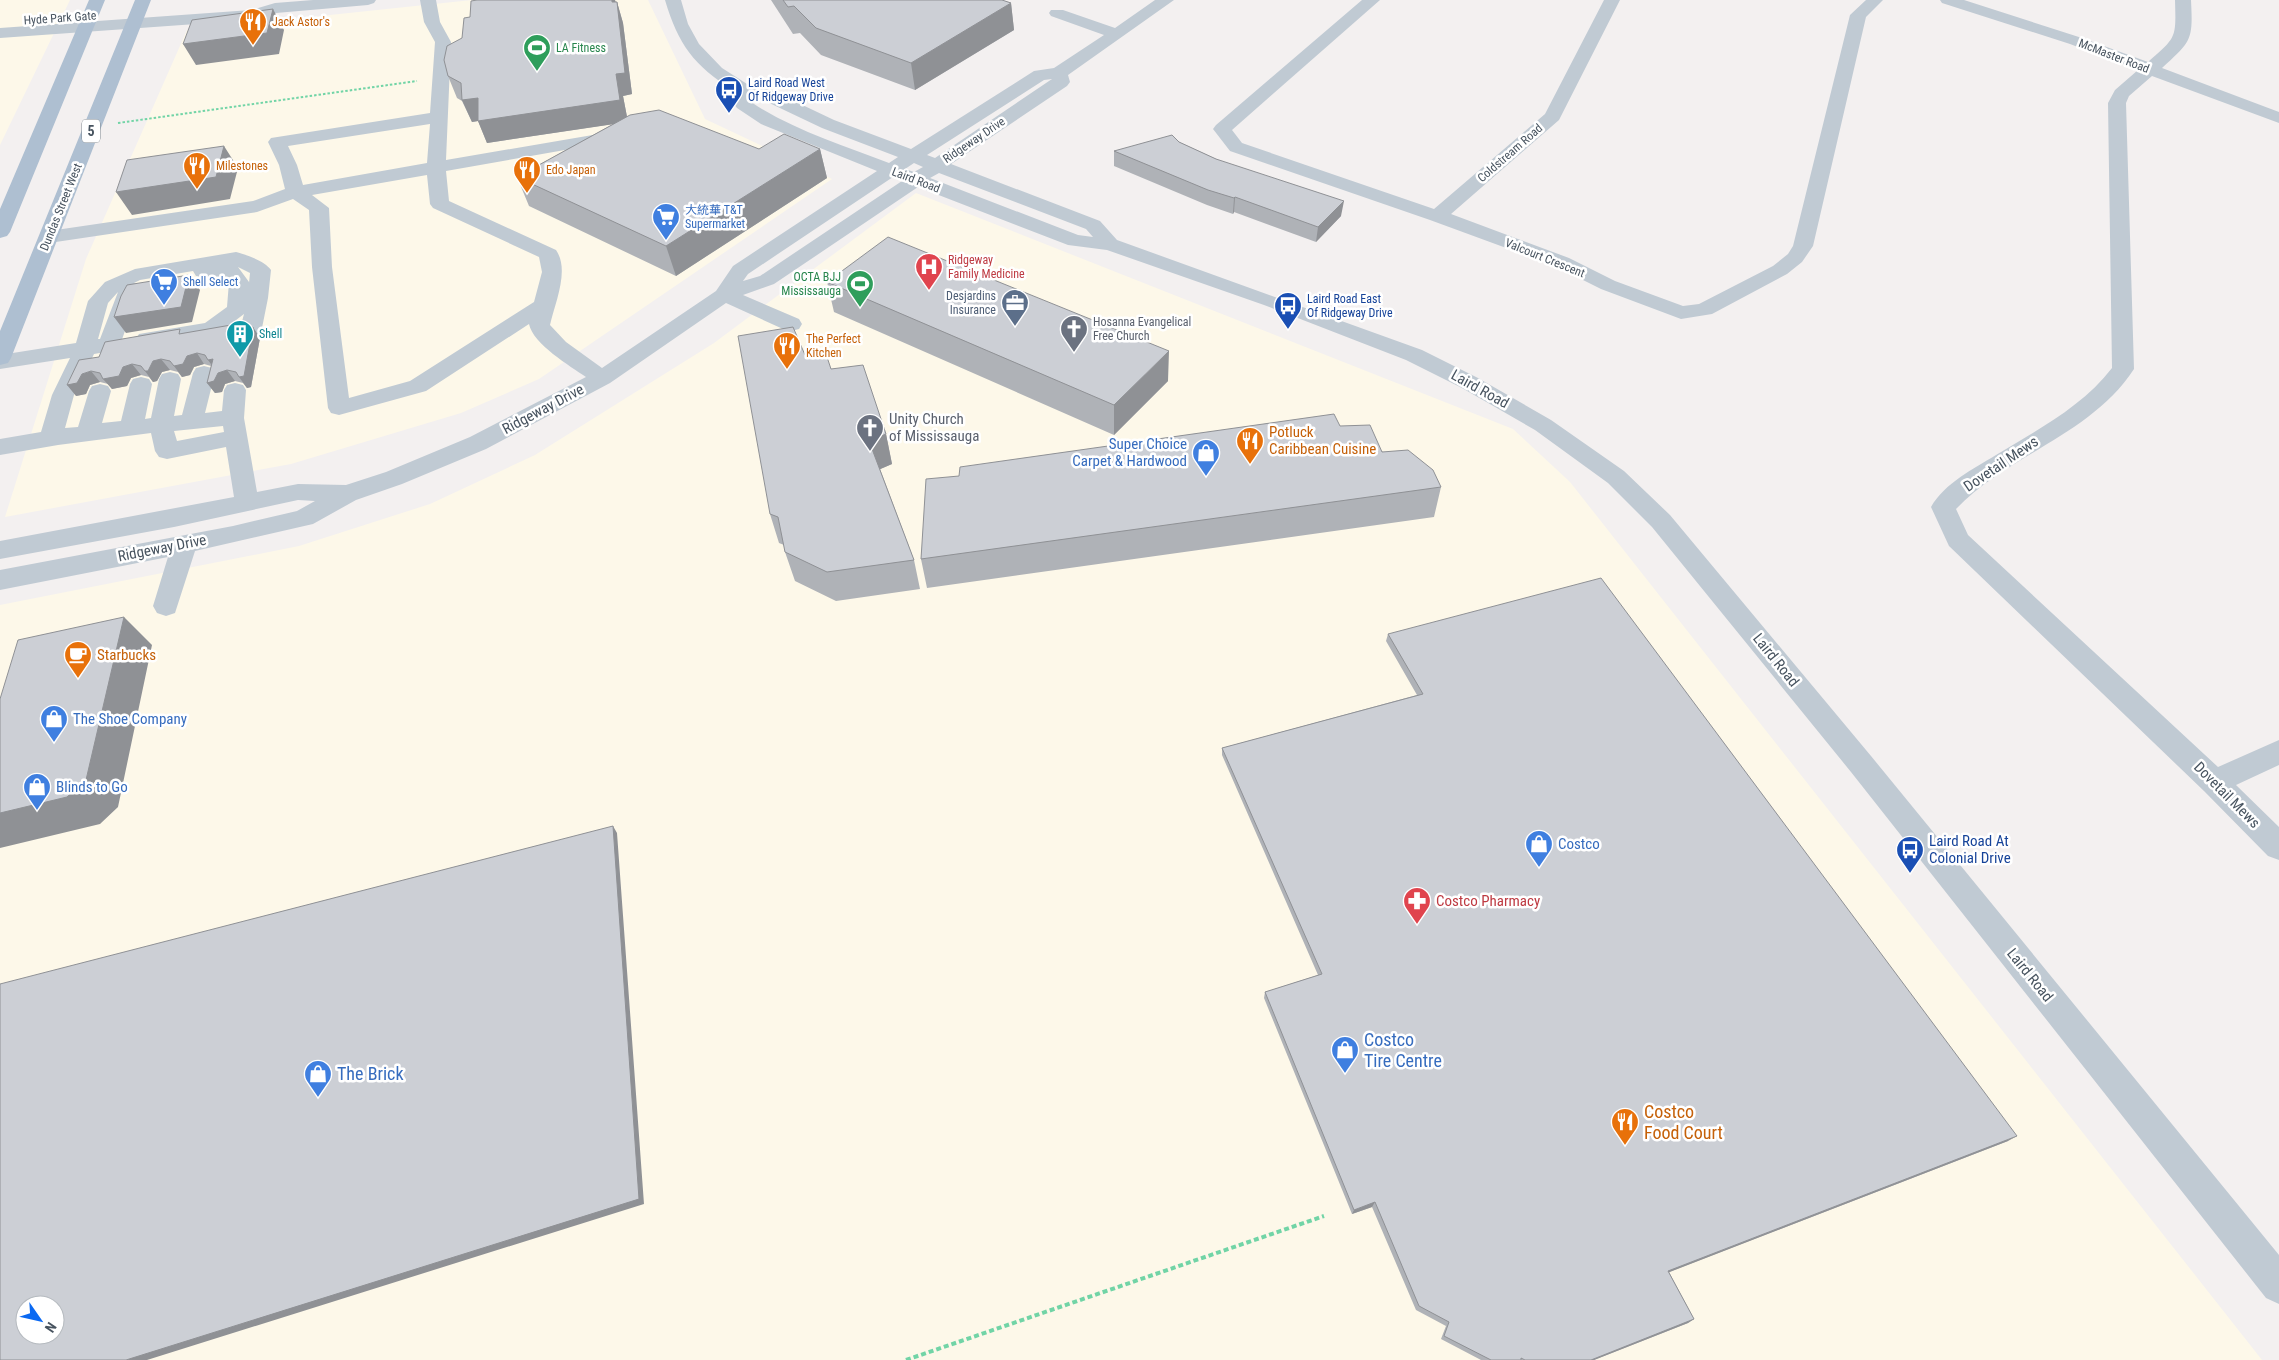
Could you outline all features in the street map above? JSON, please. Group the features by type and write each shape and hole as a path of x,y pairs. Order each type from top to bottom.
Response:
{"main road":[{"path":"0,232 97,0"},
{"name":"Dundas Street West","path":"0,358 93,126 129,15"}],"street":[{"name":"Hyde Park Gate","path":"0,33 129,15 252,15 275,8 368,0"},
{"path":"428,0 432,22 443,42 437,117 436,168 440,204 549,254 552,272 538,326 558,347 602,378"},
{"name":"Ridgeway Drive","path":"724,295 740,270 890,170 1040,75 1059,74 1166,0"},
{"name":"Valcourt Crescent","path":"1372,0 1222,129 1236,146 1562,262 1608,285 1681,313 1705,308 1780,270 1795,258 1803,246 1858,15 1875,0"},
{"name":"Coldstream Road","path":"1437,216 1553,116 1612,0"},
{"name":"McMaster Road","path":"1948,0 2056,35 2279,118"},
{"name":"Dovetail Mews","path":"2183,0 2182,38 2179,44 2121,94 2117,102 2123,368 2114,384 2088,406 1966,485 1943,507 1958,540 2214,782 2279,847"},
{"name":"Laird Road","path":"677,1 680,24 692,46 716,72 741,88 767,95 828,124 1094,225 1110,244"},
{"path":"1057,13 1117,34"},
{"name":"Hyde Park Gate","path":"0,22 88,22"},
{"name":"Ridgeway Drive","path":"0,580 304,518 346,494 439,461 478,443 602,378 724,295 767,280 1062,82 1059,74"},
{"name":"Laird Road","path":"741,88 744,104 767,120 915,180 1075,241 1110,244 1271,300 1414,355 1470,382 1543,425 1616,477 1661,521 1843,742 2279,1285"},
{"path":"437,117 277,142 288,165 295,192 319,208 322,267 339,408 418,386 544,305"},
{"path":"49,237 257,206 295,192 632,133"},
{"path":"51,438 63,395 85,349 98,300 112,286 135,275 236,258 260,270 258,298 250,333"},
{"path":"109,368 127,294 140,284 216,270 231,271 239,282 237,309"},
{"path":"724,295 791,324"},
{"path":"0,362 211,328 237,309 258,298"},
{"path":"208,350 211,328"},
{"path":"174,356 180,333"},
{"path":"147,361 153,338"},
{"path":"192,422 204,373"},
{"path":"170,379 161,424 167,451 235,427"},
{"path":"131,428 141,384"},
{"path":"235,390 235,427 247,503"},
{"path":"88,433 100,391"},
{"path":"0,448 51,438 161,424 192,422 235,427"},
{"name":"Ridgeway Drive","path":"0,550 174,518 298,492 346,494"},
{"path":"166,606 185,543"},
{"path":"2214,782 2279,752"}],"path":[{"path":"93,126 440,78"},
{"path":"906,1360 1324,1216"}],"shaded area":[{"path":"0,0 70,0 0,145"},
{"path":"472,0 648,0 705,119 832,179 539,379 461,413 291,464 5,517 86,259 187,30"},
{"path":"916,193 1513,429 1570,482 2262,1360 0,1360 0,605 299,546 430,504 535,455 714,343"}],"building":[{"name":"LA Fitness","path":"612,0 612,2 617,2 625,73 616,74 620,100 478,121 478,98 462,100 461,83 448,76 444,60 447,46 462,38 464,18 470,17 471,1"},
{"path":"783,0 1002,0 1011,3 911,63 816,28 794,6 788,7"},
{"path":"273,9 267,33 183,44 192,20"},
{"path":"659,110 759,149 784,134 820,149 666,246 517,177 630,115"},
{"path":"1172,135 1179,142 1216,159 1344,201 1318,227 1235,197 1208,190 1114,151"},
{"path":"224,146 216,177 116,192 127,160"},
{"path":"888,237 1169,351 1114,405 827,282"},
{"path":"189,275 181,307 114,317 127,285"},
{"path":"231,325 234,329 242,331 253,327 244,376 239,377 236,372 227,370 218,373 214,381 207,383 213,359 208,360 205,355 197,353 187,356 183,364 174,366 170,361 161,359 153,361 148,371 145,371 141,366 132,364 123,367 119,376 103,379 100,373 91,371 82,374 77,383 67,385 79,360 99,357 105,342 180,329 179,334"},
{"path":"793,327 805,355 826,354 831,369 863,365 886,434 869,441 914,560 827,572 785,552 778,517 770,514 738,336"},
{"path":"1334,414 1340,426 1370,425 1382,452 1408,450 1433,470 1441,487 921,559 926,479 959,476 960,467"},
{"name":"Costco","path":"1601,578 2017,1136 1668,1271 1694,1319 1591,1360 1525,1360 1521,1358 1521,1360 1491,1360 1444,1336 1449,1322 1419,1306 1375,1202 1354,1210 1265,992 1322,974 1222,748 1423,694 1388,634"},
{"path":"124,617 86,780 67,797 0,813 0,699 18,640"},
{"name":"The Brick","path":"613,826 639,1199 126,1360 0,1360 0,984"}],"place":[{"name":"Jack Astor's","path":"253,46"},
{"name":"LA Fitness","path":"537,72"},
{"name":"Laird Road West Of Ridgeway Drive","path":"729,114"},
{"name":"Milestones","path":"197,190"},
{"name":"Edo Japan","path":"527,194"},
{"name":"大統華 T&T Supermarket","path":"666,241"},
{"name":"Ridgeway Family Medicine","path":"929,291"},
{"name":"Shell Select","path":"164,306"},
{"name":"OCTA BJJ Mississauga","path":"860,308"},
{"name":"Desjardins Insurance","path":"1015,327"},
{"name":"Laird Road East Of Ridgeway Drive","path":"1288,330"},
{"name":"Hosanna Evangelical Free Church","path":"1074,353"},
{"name":"Shell","path":"240,358"},
{"name":"The Perfect Kitchen","path":"787,370"},
{"name":"Unity Church of Mississauga","path":"870,452"},
{"name":"Potluck Caribbean Cuisine","path":"1250,465"},
{"name":"Super Choice Carpet & Hardwood","path":"1206,477"},
{"name":"Starbucks","path":"78,679"},
{"name":"The Shoe Company","path":"54,743"},
{"name":"Blinds to Go","path":"37,811"},
{"name":"Costco","path":"1539,868"},
{"name":"Laird Road At Colonial Drive","path":"1910,874"},
{"name":"Costco Pharmacy","path":"1417,925"},
{"name":"Costco Tire Centre","path":"1345,1074"},
{"name":"The Brick","path":"318,1098"},
{"name":"Costco Food Court","path":"1625,1146"}]}
